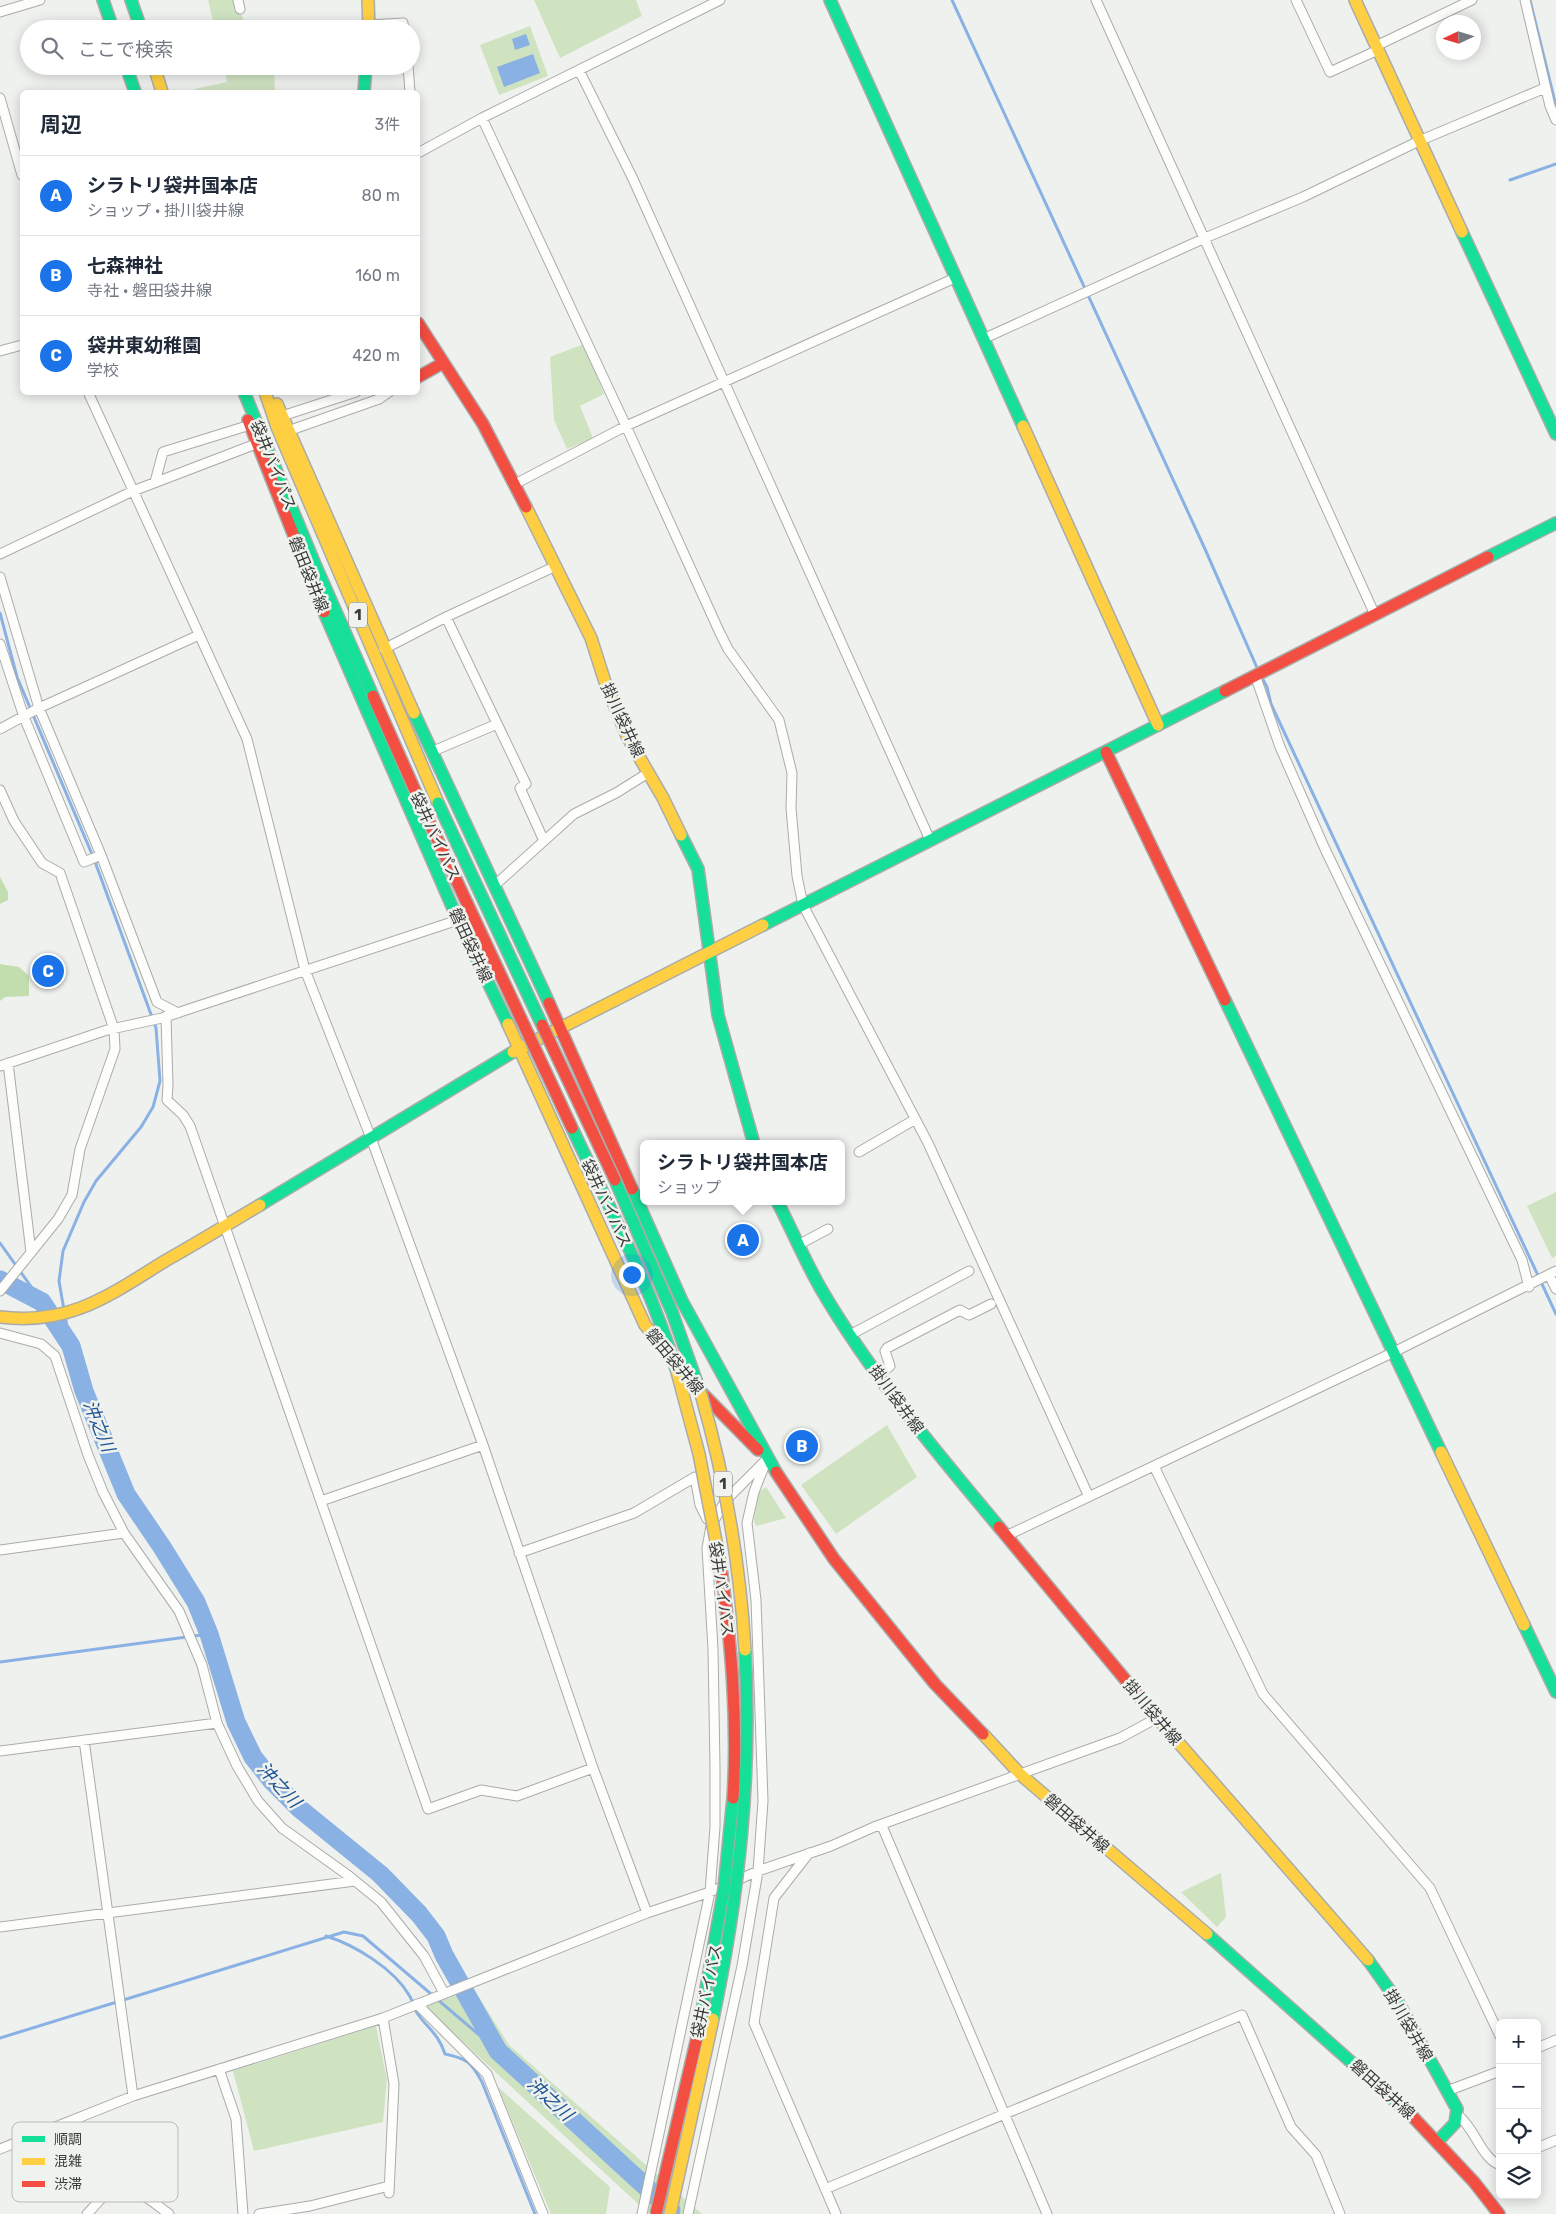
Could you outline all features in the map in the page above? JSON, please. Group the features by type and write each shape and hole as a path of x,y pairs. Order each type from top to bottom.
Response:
{"main road":[{"path":"103,0 110,20"},
{"path":"131,0 138,20"},
{"path":"368,0 369,20"},
{"path":"830,0 1158,725"},
{"path":"1355,0 1419,141 1555,429"},
{"path":"129,75 134,90"},
{"path":"157,75 161,90"},
{"path":"364,90 365,75"},
{"name":"掛川袋井線","path":"420,326 482,424 515,484 591,638 605,682 627,736 698,869 718,1015 753,1140"},
{"path":"420,376 443,364"},
{"name":"磐田袋井線","path":"240,395 256,444 327,619 458,920 520,1048 645,1325 711,1403 767,1459"},
{"name":"袋井バイパス","path":"245,395 314,562 425,813 634,1261 670,1349 705,1481 725,1601 734,1718 734,1779 724,1896 709,1979 656,2214"},
{"name":"袋井バイパス","path":"266,395 277,427 438,803 650,1256 685,1345 707,1418 722,1479 736,1551 743,1610 748,1718 748,1774 736,1896 722,1983 670,2214"},
{"name":"磐田袋井線","path":"274,395 288,431 384,649 560,1026 682,1301 767,1459 834,1559 872,1607 935,1684 1021,1775 1264,1983 1404,2108 1438,2141"},
{"path":"0,1317 29,1319 71,1312 96,1303 520,1048 560,1026 709,954 1556,523"},
{"path":"1106,752 1392,1353 1556,1692"},
{"name":"掛川袋井線","path":"778,1205 821,1289 850,1335 927,1441 1158,1718 1379,1973 1398,2002 1459,2116"},
{"path":"1459,2116 1455,2124 1438,2141 1474,2182 1498,2214"}],"street":[{"path":"0,12 40,0"},
{"path":"420,152 482,118 720,0"},
{"path":"1096,0 1375,615"},
{"path":"1296,0 1330,72 1472,0"},
{"path":"1524,0 1550,106 1556,120"},
{"path":"579,70 632,179 725,382 930,840"},
{"path":"409,75 410,90"},
{"path":"983,339 1205,238 1303,197 1419,141 1546,88"},
{"path":"0,98 20,168"},
{"path":"482,118 626,426 719,631 728,649 779,720 792,773 791,808 797,876 803,906 914,1120 928,1143 1089,1497"},
{"path":"515,484 626,426 955,278"},
{"path":"0,351 20,346"},
{"path":"89,395 247,739 305,970 371,1138 483,1445 593,1768 647,1913"},
{"path":"282,416 347,395"},
{"path":"288,431 379,399 385,395"},
{"path":"155,482 162,452 250,425"},
{"path":"0,554 132,491 256,444"},
{"path":"384,649 446,617 556,566"},
{"path":"0,578 37,708 157,1002 178,1012"},
{"path":"446,617 526,784 520,788 544,841"},
{"path":"0,729 37,708 199,634"},
{"path":"0,644 25,716 84,862 99,856"},
{"path":"1255,675 1280,747 1325,849 1522,1260 1531,1286"},
{"path":"431,752 497,724"},
{"path":"494,886 574,814 616,793 648,773"},
{"path":"0,790 14,820 42,862 60,873 114,1029 115,1049 80,1149 72,1195 58,1219 0,1291"},
{"path":"31,1252 4,1064 114,1029 164,1017 458,920"},
{"path":"164,1017 166,1100 184,1116 190,1126 428,1809 481,1790 517,1796 593,1768"},
{"path":"859,1152 914,1120"},
{"path":"798,1245 828,1230"},
{"path":"850,1335 969,1271"},
{"path":"1006,1536 1392,1353 1531,1286 1551,1274 1556,1289"},
{"path":"879,1374 890,1366 885,1351 887,1348 960,1310 969,1315 991,1304"},
{"path":"0,1333 41,1344 55,1356 88,1455 124,1533 178,1611 202,1665 217,1723 237,1766 258,1801 282,1828 355,1880 381,1902 424,1956 444,1993"},
{"path":"320,1501 483,1445"},
{"path":"642,2214 710,1892 715,1827 716,1767 713,1649 707,1548 711,1526 725,1501 767,1459"},
{"path":"688,2214 742,1966 758,1871 762,1802 760,1712 756,1600 747,1522 754,1492 767,1459"},
{"path":"1154,1466 1263,1694 1430,1888 1496,2028"},
{"path":"519,1554 634,1514 695,1477 700,1505 711,1526"},
{"path":"0,1550 124,1533"},
{"path":"68,2122 133,2096 383,2018 647,1913 710,1892 758,1871 1120,1738 1158,1718"},
{"path":"0,1751 217,1723"},
{"path":"84,1740 133,2096"},
{"path":"882,1826 1047,2214"},
{"path":"810,1853 774,1898 754,2023 836,2214"},
{"path":"0,1927 355,1880"},
{"path":"417,2004 487,2074 544,2214"},
{"path":"825,2189 1242,2015 1291,2127 1316,2155 1340,2214"},
{"path":"259,2214 311,2210 389,2190 394,2084 383,2018"},
{"path":"1541,2046 1556,2040"},
{"path":"219,2069 236,2119 243,2214"},
{"path":"1447,2091 1496,2073"},
{"path":"1459,2116 1468,2123 1491,2162 1496,2164"},
{"path":"1541,2146 1556,2140"},
{"path":"0,2149 12,2144"},
{"path":"87,2214 99,2202"},
{"path":"152,2202 169,2214"}],"green space":[{"path":"208,0 237,0 243,20 213,20"},
{"path":"534,0 636,0 642,16 560,58"},
{"path":"530,26 548,76 499,95 480,45"},
{"path":"226,75 274,75 275,90 195,89 227,82"},
{"path":"584,344 604,394 580,406 593,438 567,449 554,420 550,357"},
{"path":"0,877 8,892 8,900 0,904"},
{"path":"0,964 19,967 29,976 29,996 5,997 0,1001"},
{"path":"1556,1192 1556,1256 1552,1258 1527,1206"},
{"path":"887,1425 917,1477 836,1534 801,1485"},
{"path":"766,1487 786,1518 756,1526 754,1520 759,1492"},
{"path":"1221,1873 1226,1917 1217,1927 1181,1892"},
{"path":"474,1989 509,2045 702,2214 649,2214 424,2006"},
{"path":"376,2026 387,2080 383,2122 254,2151 233,2071"},
{"path":"498,2087 610,2187 606,2214 551,2214"}],"water":[{"path":"526,34 530,45 515,50 512,39"},
{"path":"533,54 540,73 504,87 497,67"}],"waterway":[{"path":"952,0 1205,549 1258,670"},
{"path":"1530,0 1556,106"},
{"path":"1510,180 1556,164"},
{"path":"0,613 17,677 94,859 156,1028 160,1081 153,1107 141,1127 96,1181 84,1202 63,1251 59,1281 64,1310"},
{"path":"1261,676 1267,687 1271,704 1556,1314"},
{"path":"0,1243 42,1302"},
{"name":"沖之川","path":"0,1280 42,1302 71,1346 84,1391 126,1494 196,1602 209,1634 236,1722 253,1757 272,1781 300,1809 380,1874 419,1914 436,1936 444,1955 498,2051 671,2210"},
{"path":"65,1316 71,1346"},
{"path":"0,1662 209,1634"},
{"path":"0,2038 344,1932 363,1936 498,2051"},
{"path":"326,1936 349,1945 384,1967 402,1985 412,2000 417,2013 436,2036 445,2054 464,2060 472,2066 482,2082 535,2214"}],"traffic: fast":[{"path":"103,0 110,20"},
{"path":"131,0 138,20"},
{"path":"830,0 1023,426"},
{"path":"129,75 134,90"},
{"path":"364,90 365,75"},
{"path":"1462,232 1556,434"},
{"path":"245,395 314,562 373,696"},
{"path":"1488,557 1556,523"},
{"path":"324,612 458,920 508,1024"},
{"path":"763,925 1225,691"},
{"path":"414,713 549,1003"},
{"path":"438,803 542,1025"},
{"path":"681,835 698,869 718,1015 753,1140"},
{"path":"1225,1000 1441,1452"},
{"path":"260,1205 513,1052"},
{"path":"572,1128 615,1218 655,1309 677,1372"},
{"path":"615,1180 672,1312 701,1394"},
{"path":"632,1189 682,1301 776,1472"},
{"path":"779,1205 809,1268 861,1351 905,1412 999,1527"},
{"path":"1524,1625 1556,1692"},
{"path":"713,2019 730,1927 745,1790 747,1744 745,1650"},
{"path":"698,2033 724,1889 733,1798"},
{"path":"1207,1934 1413,2117"},
{"path":"1368,1960 1398,2002 1457,2109 1455,2123 1438,2141"}],"traffic: slow":[{"path":"368,0 369,20"},
{"path":"1355,0 1462,232"},
{"path":"157,75 161,90"},
{"path":"266,395 277,427 438,803"},
{"path":"277,404 414,713"},
{"path":"1023,426 1158,725"},
{"path":"526,507 591,638 605,682 627,736 663,798 681,835"},
{"path":"513,1052 763,925"},
{"path":"508,1024 645,1325 669,1355"},
{"path":"0,1317 25,1319 47,1317 88,1305 126,1285 260,1205"},
{"path":"677,1372 699,1454 721,1567"},
{"path":"701,1394 710,1426 730,1521 743,1617 745,1650"},
{"path":"1441,1452 1524,1625"},
{"path":"1157,1718 1368,1960"},
{"path":"983,1734 1021,1775 1207,1934"},
{"path":"670,2214 713,2019"}],"traffic: jam":[{"path":"420,326 483,424 526,507"},
{"path":"420,376 443,363"},
{"path":"248,420 324,612"},
{"path":"1225,691 1488,557"},
{"path":"373,696 425,813"},
{"path":"1106,752 1225,1000"},
{"path":"425,813 572,1128"},
{"path":"549,1003 632,1189"},
{"path":"542,1025 615,1180"},
{"path":"700,1391 758,1450"},
{"path":"776,1472 834,1559 935,1684 983,1734"},
{"path":"999,1527 1157,1718"},
{"path":"721,1567 733,1682 735,1740 733,1798"},
{"path":"656,2214 698,2033"},
{"path":"1413,2117 1474,2182 1499,2214"}],"place":[{"name":"袋井東幼稚園","path":"48,971"},
{"name":"シラトリ袋井国本店","path":"743,1240"},
{"name":"七森神社","path":"802,1446"}]}
